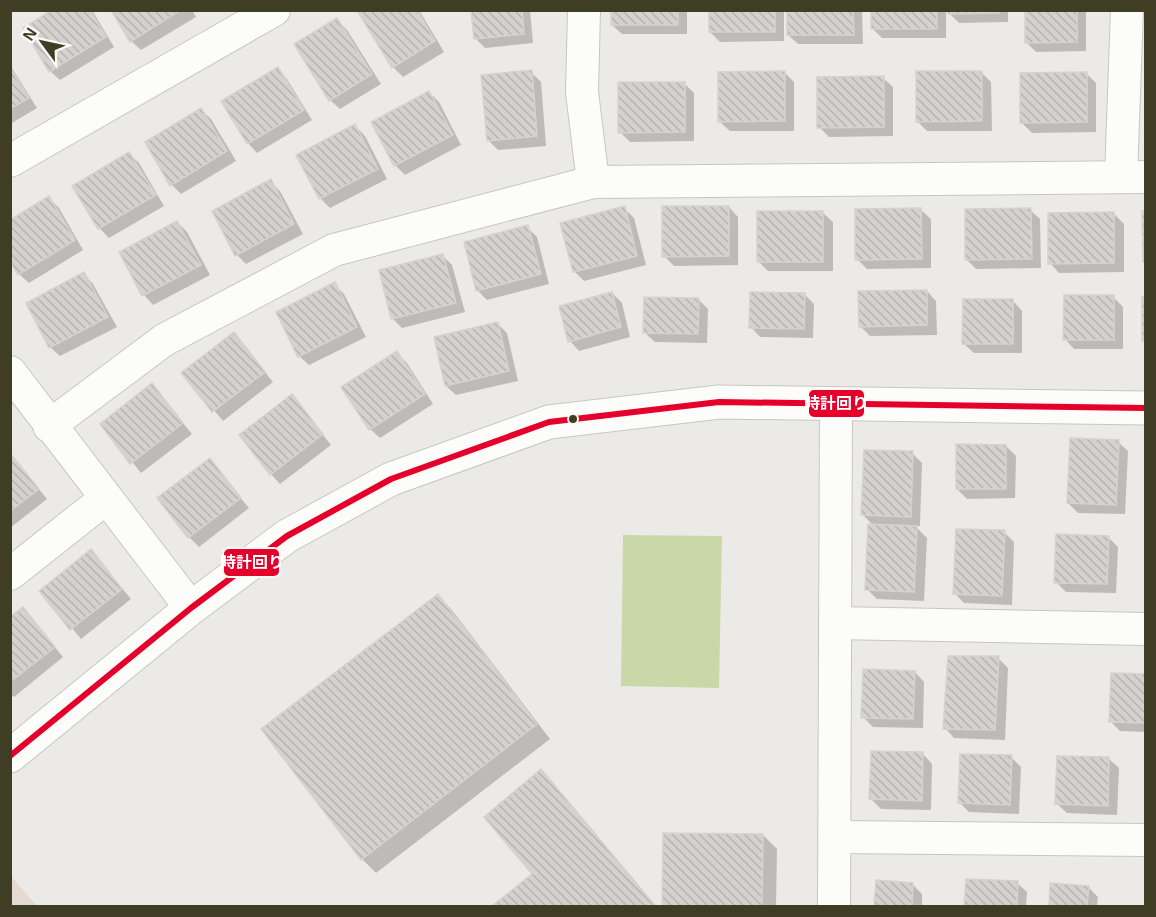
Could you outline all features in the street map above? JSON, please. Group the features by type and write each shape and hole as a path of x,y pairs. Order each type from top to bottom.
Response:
{"street":[{"path":"10,161 274,10"},
{"path":"584,10 582,92 592,182"},
{"path":"49,426 164,340 333,250 592,182 1133,176 1126,10"},
{"path":"10,372 105,500 191,608"},
{"path":"10,756 191,608 287,536 391,479 549,422 719,402 1146,408"},
{"path":"834,906 836,404"},
{"path":"10,573 105,500"},
{"path":"835,623 1146,628"},
{"path":"834,837 1146,840"}],"shaded area":[{"path":"623,535 722,536 719,688 621,686"},
{"path":"11,876 37,906 11,906"}],"building":[{"path":"52,10 90,10 106,37 49,72 23,28"},
{"path":"111,10 181,10 130,42"},
{"path":"360,10 417,10 435,41 392,68 358,12"},
{"path":"471,10 522,10 524,34 474,39"},
{"path":"611,10 678,10 678,25 611,25"},
{"path":"709,10 775,10 775,32 709,32"},
{"path":"787,10 853,10 854,35 787,35"},
{"path":"871,10 937,10 937,29 871,29"},
{"path":"947,10 999,10 999,13 948,14"},
{"path":"1025,10 1077,10 1077,42 1025,43"},
{"path":"337,18 372,74 329,101 294,44"},
{"path":"278,67 304,110 247,144 221,101"},
{"path":"10,68 29,98 10,109"},
{"path":"532,70 537,136 487,141 481,75"},
{"path":"785,71 785,121 718,122 718,72"},
{"path":"916,71 982,71 982,121 916,122"},
{"path":"1087,72 1087,122 1020,123 1020,73"},
{"path":"884,76 884,127 817,128 817,77"},
{"path":"618,82 685,82 685,132 618,133"},
{"path":"429,91 453,135 394,166 371,122"},
{"path":"201,108 227,151 170,186 145,142"},
{"path":"355,124 378,169 319,199 296,155"},
{"path":"129,152 156,195 98,229 72,186"},
{"path":"271,179 294,224 235,256 212,211"},
{"path":"49,196 75,240 18,275 10,262 10,220"},
{"path":"625,206 637,256 573,272 560,223"},
{"path":"662,206 729,206 729,256 662,257"},
{"path":"921,208 922,259 855,260 855,209"},
{"path":"1031,208 1032,259 965,260 965,209"},
{"path":"757,211 823,211 823,262 757,262"},
{"path":"1142,211 1146,211 1146,262 1143,262"},
{"path":"1114,212 1114,263 1048,264 1048,213"},
{"path":"177,221 201,265 142,296 119,252"},
{"path":"528,225 541,274 476,291 464,242"},
{"path":"443,254 456,303 391,319 379,270"},
{"path":"84,272 108,317 49,348 26,303"},
{"path":"335,282 357,327 298,357 276,312"},
{"path":"927,290 927,325 859,327 858,291"},
{"path":"612,292 621,327 568,342 559,306"},
{"path":"750,292 805,293 804,329 749,328"},
{"path":"1064,295 1114,295 1114,340 1063,340"},
{"path":"644,297 699,298 698,334 643,333"},
{"path":"1142,297 1146,297 1146,341 1142,341"},
{"path":"963,299 1013,299 1013,344 962,344"},
{"path":"498,322 509,371 445,386 434,337"},
{"path":"234,332 265,372 212,412 181,373"},
{"path":"397,351 425,394 369,430 341,387"},
{"path":"152,383 183,423 130,464 100,424"},
{"path":"292,394 323,434 270,475 239,435"},
{"path":"1070,438 1119,440 1116,505 1067,503"},
{"path":"956,444 1006,445 1006,489 956,489"},
{"path":"864,450 913,451 911,517 861,515"},
{"path":"10,453 39,489 10,511"},
{"path":"210,458 241,498 188,538 157,498"},
{"path":"868,524 917,526 914,592 865,590"},
{"path":"956,529 1005,530 1002,596 953,594"},
{"path":"1056,534 1109,536 1107,584 1054,583"},
{"path":"91,549 122,589 70,630 39,591"},
{"path":"438,594 537,724 361,860 261,729"},
{"path":"23,607 55,647 10,682 10,617"},
{"path":"948,656 999,656 995,730 943,729"},
{"path":"863,669 915,671 913,719 861,718"},
{"path":"1111,673 1146,674 1146,723 1109,722"},
{"path":"871,751 923,752 922,801 869,799"},
{"path":"960,754 1012,755 1010,805 958,803"},
{"path":"1057,756 1109,757 1108,806 1055,804"},
{"path":"541,769 655,906 492,906 532,874 484,817"},
{"path":"663,833 763,834 762,906 662,906"},
{"path":"966,879 1018,881 1017,906 964,906"},
{"path":"876,880 913,883 912,906 874,906"},
{"path":"1050,883 1089,886 1087,906 1049,906"}],"transit line":[{"name":"時計回り","path":"10,756 191,608 287,536 391,479 549,422 719,402 1146,408"}]}
